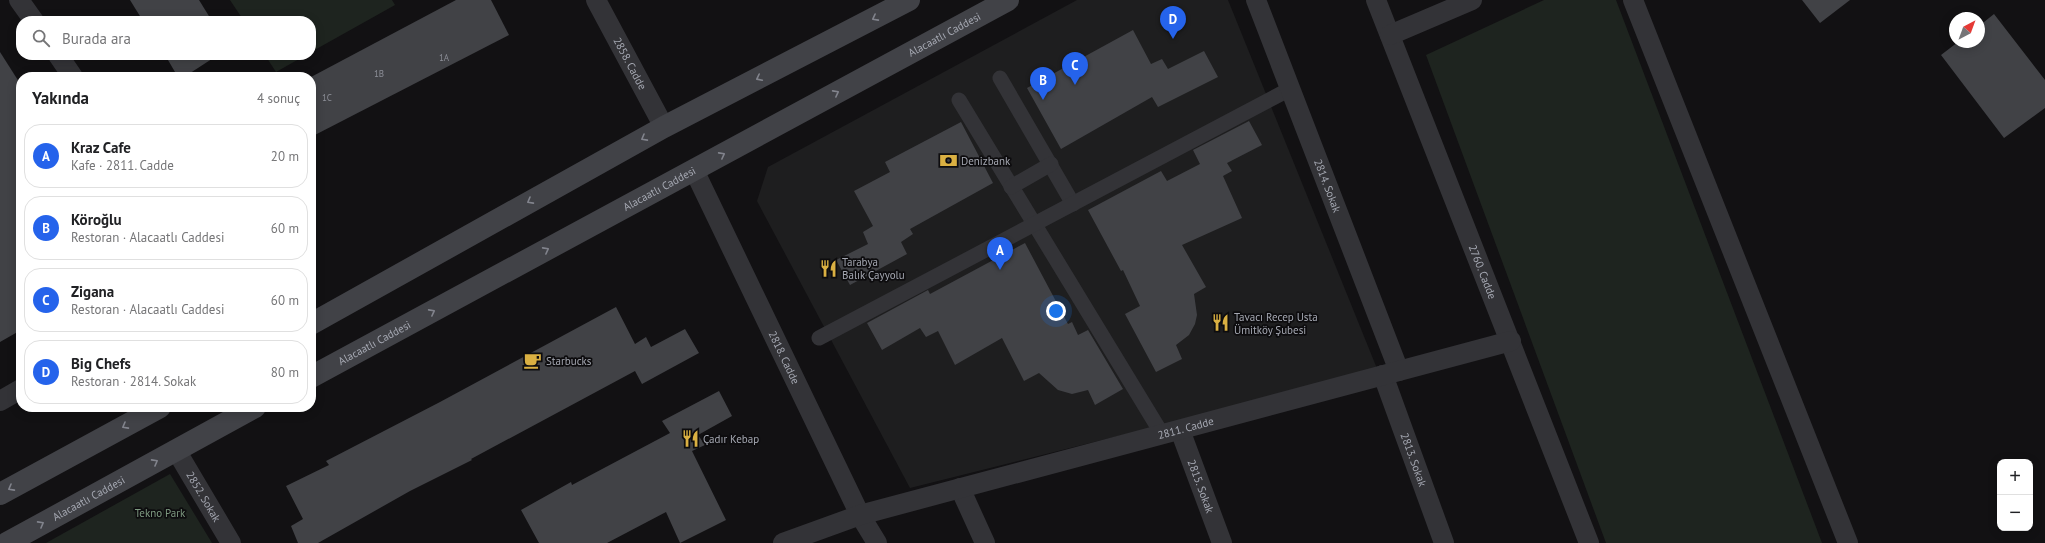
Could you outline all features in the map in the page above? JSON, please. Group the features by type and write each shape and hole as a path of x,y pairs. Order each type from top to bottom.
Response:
{"main road":[{"path":"316,321 664,127 909,0"},
{"name":"Alacaatlı Caddesi","path":"316,374 1008,0"},
{"path":"0,494 151,412"},
{"name":"Alacaatlı Caddesi","path":"7,543 246,412"}],"street":[{"path":"19,0 30,16"},
{"name":"2858. Cadde","path":"596,0 664,127"},
{"name":"2814. Sokak","path":"1256,0 1290,90 1391,373"},
{"name":"2760. Cadde","path":"1376,0 1589,543"},
{"path":"1390,35 1472,0"},
{"path":"1633,0 1848,543"},
{"path":"61,60 70,72"},
{"path":"1000,78 1074,204"},
{"path":"819,338 1290,90"},
{"path":"959,100 1034,224 1171,432"},
{"path":"1012,187 1051,164"},
{"name":"2818. Cadde","path":"694,170 860,515 877,543"},
{"name":"2811. Cadde","path":"783,543 860,515 1511,341"},
{"name":"2813. Sokak","path":"1391,373 1444,543"},
{"path":"0,401 16,392"},
{"name":"2815. Sokak","path":"1171,432 1222,543"},
{"name":"2852. Sokak","path":"176,450 231,543"},
{"path":"960,488 985,543"}],"shaded area":[{"path":"1077,0 1228,0 1378,371 910,488 757,201 768,167"}],"green space":[{"path":"230,0 392,0 395,5 316,49 316,16 241,16"},
{"path":"1544,0 1616,0 1822,543 1606,543 1426,55"},
{"path":"268,60 297,60 276,72"},
{"name":"Tekno Park","path":"170,474 212,543 46,543"}],"building":[{"path":"130,0 199,0 209,16 140,16"},
{"path":"456,0 491,0 509,35 316,134 316,74"},
{"path":"1802,0 1850,0 1820,23"},
{"path":"1994,14 2045,80 2045,108 2004,138 1941,55 1950,48 1985,48 1985,21"},
{"path":"1133,30 1151,64 1162,59 1168,69 1204,51 1218,77 1158,107 1152,97 1061,149 1027,88"},
{"path":"0,52 16,77 16,333 0,342"},
{"path":"168,60 210,60 192,72 175,72"},
{"path":"1249,121 1262,145 1227,163 1232,171 1223,176 1242,218 1182,245 1206,287 1194,294 1197,315 1195,324 1189,335 1176,345 1182,359 1156,372 1125,314 1140,306 1123,270 1121,271 1088,210 1161,171 1167,181 1200,164 1193,150"},
{"path":"961,122 993,183 910,229 913,234 901,242 907,254 850,285 836,260 868,244 863,232 873,226 854,191 890,172 885,162"},
{"path":"1025,243 1068,324 1072,322 1078,335 1088,330 1123,389 1095,405 1088,390 1072,394 1058,390 1039,373 1024,381 1002,338 955,365 938,331 926,337 920,328 882,350 867,323 928,290 930,294"},
{"path":"616,307 635,344 646,337 651,347 685,329 699,353 642,384 635,371 471,459 472,460 410,491 318,543 298,543 291,526 303,519 286,486 329,465 326,461 440,402"},
{"path":"719,391 732,416 698,435 705,445 692,451 726,520 680,543 666,512 607,543 539,543 521,510 571,482 572,485 670,433 662,421"}],"place":[{"name":"Big Chefs","path":"1173,39"},
{"name":"Zigana","path":"1075,85"},
{"name":"Köroğlu","path":"1043,100"},
{"name":"Denizbank","path":"948,161"},
{"name":"Tarabya Balık Çayyolu","path":"829,268"},
{"name":"Kraz Cafe","path":"1000,270"},
{"name":"Tavacı Recep Usta Ümitköy Şubesi","path":"1221,323"},
{"name":"Starbucks","path":"533,361"},
{"name":"Çadır Kebap","path":"690,439"}]}
